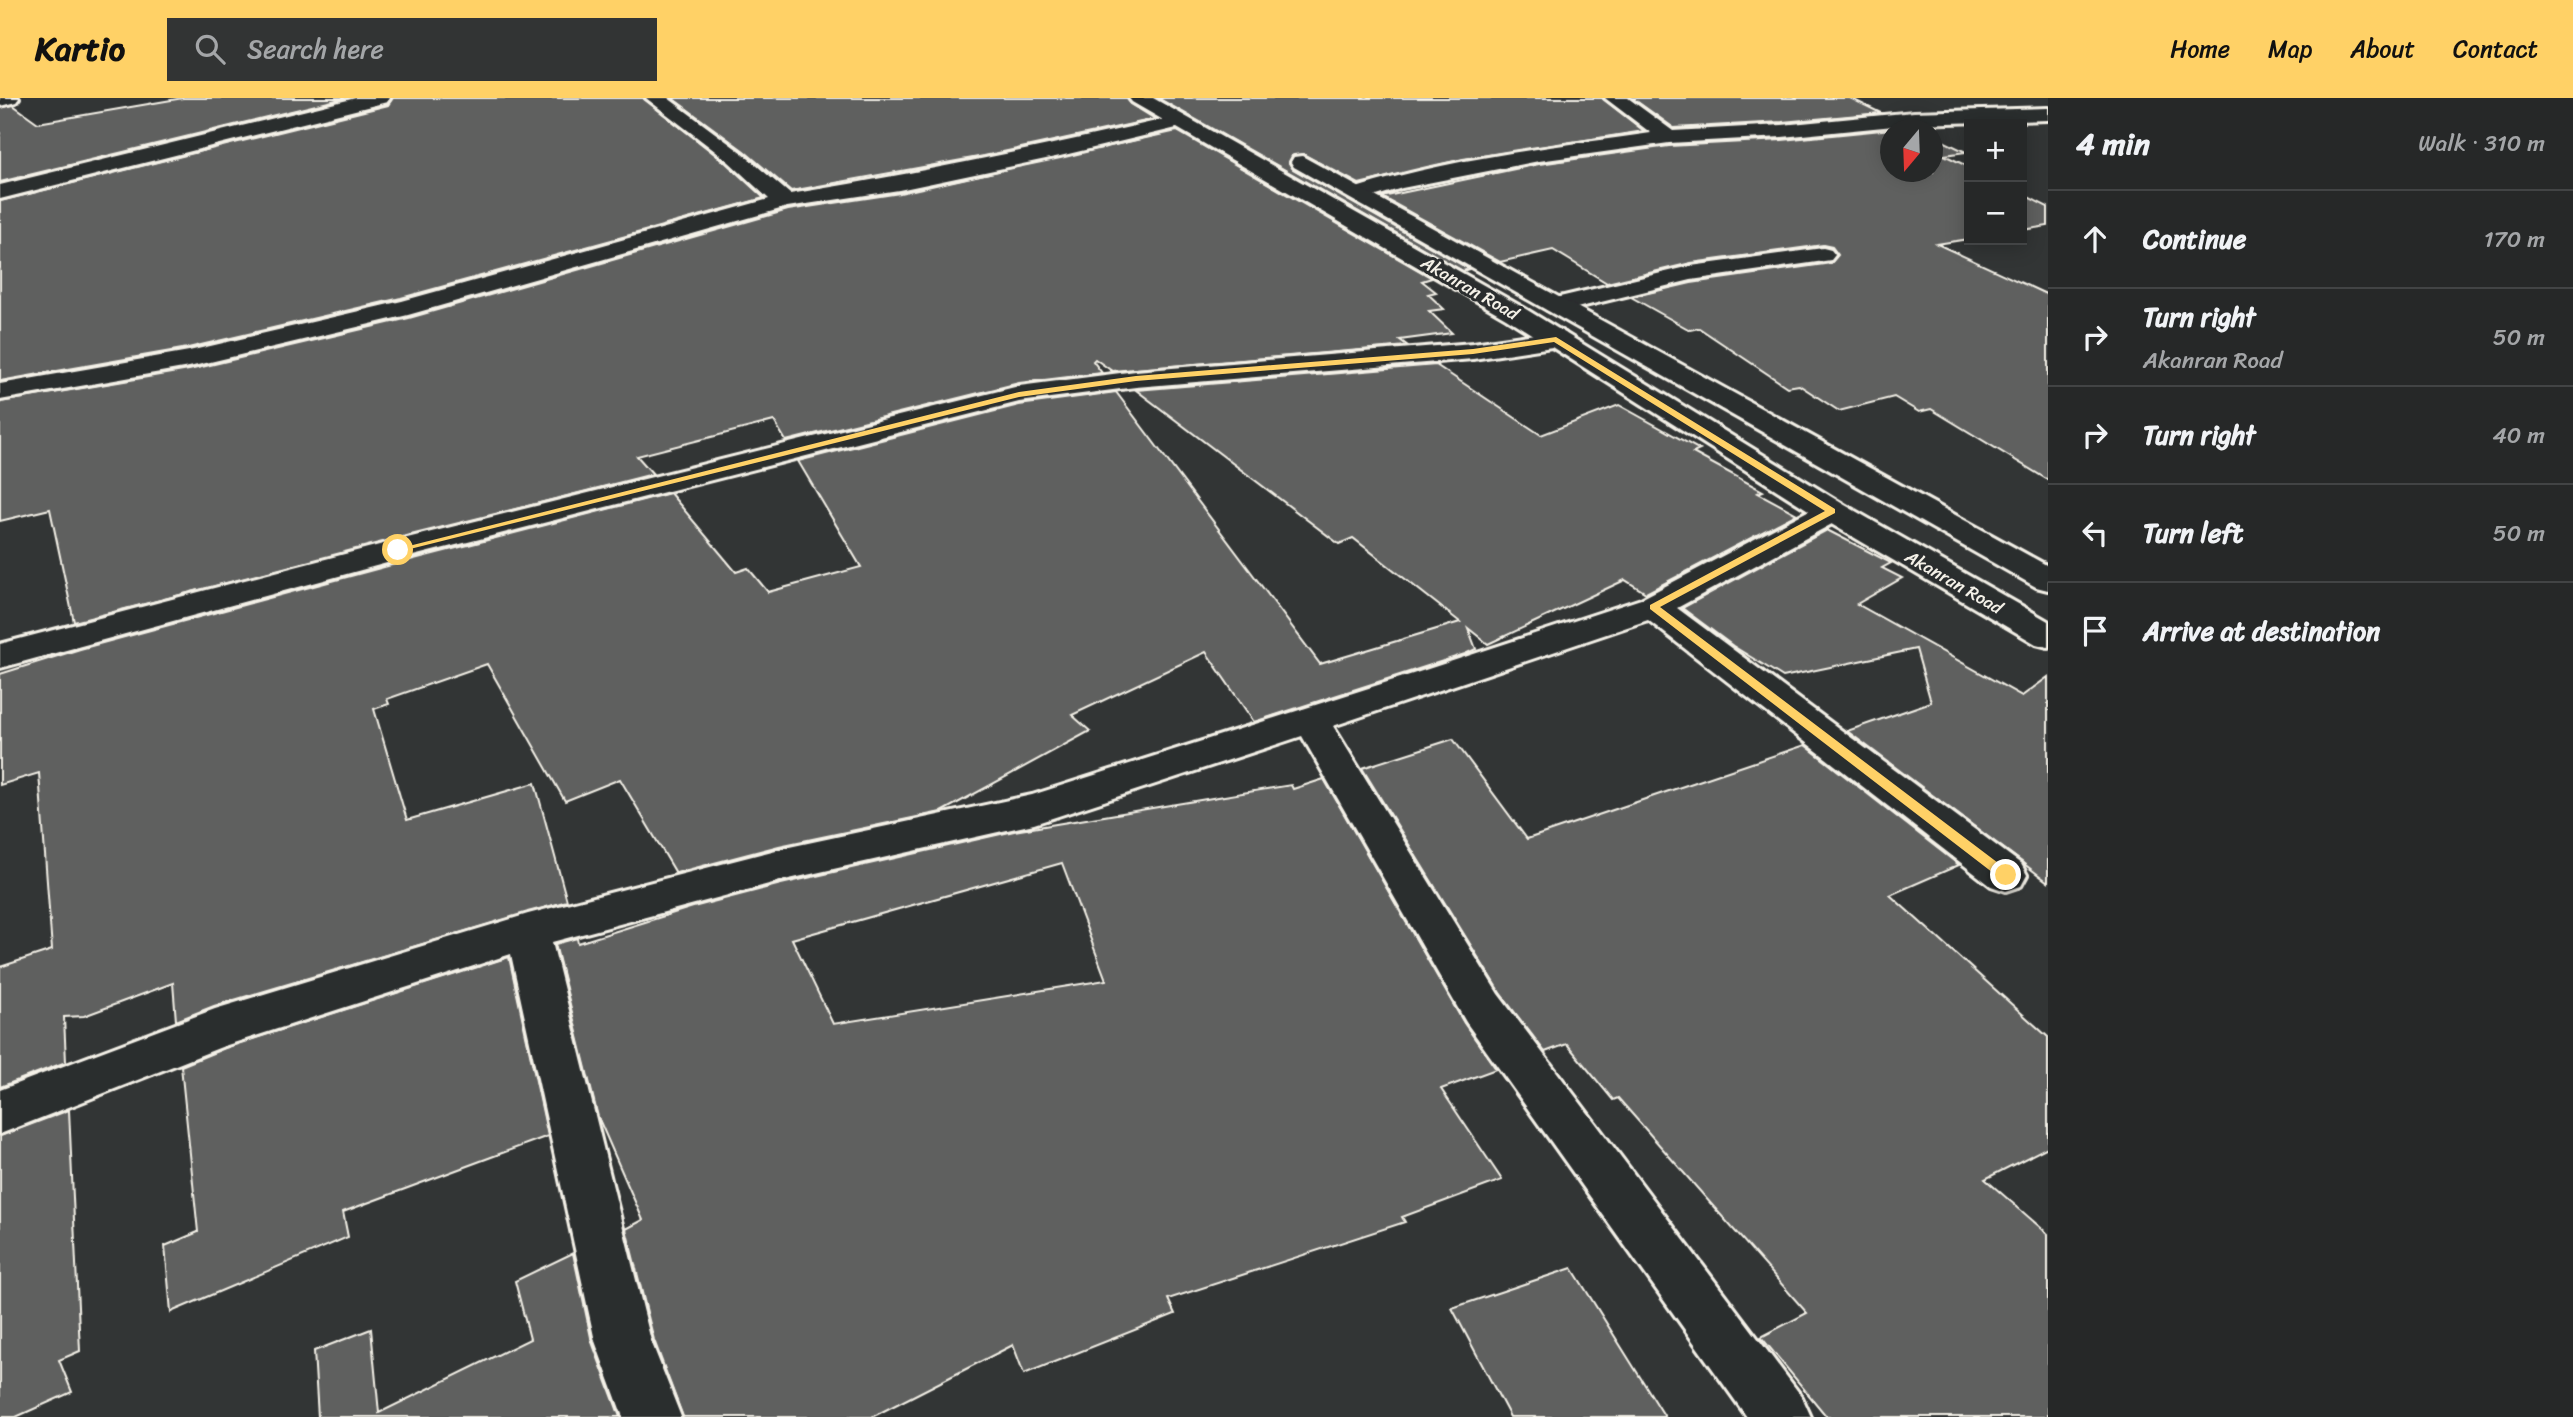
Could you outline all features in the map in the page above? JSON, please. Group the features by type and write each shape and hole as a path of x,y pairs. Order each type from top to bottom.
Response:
{"street":[{"path":"0,100 9,98"},
{"path":"0,192 380,98"},
{"path":"656,98 735,157 785,201"},
{"name":"Akanran Road","path":"1139,98 1182,110 1361,194 2048,580"},
{"path":"1615,98 1669,137"},
{"path":"1884,103 1914,118"},
{"path":"0,392 189,359 408,307 785,201 912,180 1060,150 1182,110"},
{"name":"Akanran Road","path":"1182,110 1832,511 2048,636"},
{"path":"1361,194 1397,182 1539,155 1669,137 1782,131 1914,118 2048,114"},
{"path":"1556,305 1691,273 1823,255"},
{"path":"0,656 398,550 1019,394 1136,379 1473,351 1556,339"},
{"path":"0,1112 215,1029 528,930 780,865 1034,809 1311,720 1653,607 1832,511"},
{"path":"1653,607 2006,875"},
{"path":"1311,720 1482,1008 1782,1417"},
{"path":"528,930 623,1341 652,1417"}],"building":[{"path":"183,98 345,98 0,182 0,108 13,105 38,123"},
{"path":"393,98 643,98 726,163 764,198 401,298 188,348 0,381 0,201 388,105"},
{"path":"672,98 1126,98 1155,119 984,156 791,191 744,151"},
{"path":"1158,98 1602,98 1644,131 1463,159 1359,184 1303,154 1292,156 1289,163 1293,169 1469,269 1463,271"},
{"path":"1632,98 1850,98 1881,113 1674,128"},
{"path":"1880,130 1880,182 1943,182 1943,141 1964,151 1944,155 1964,165 1964,240 1937,244 2048,295 2048,480 1931,409 1919,412 1894,397 1839,411 1799,385 1787,387 1699,328 1690,330 1631,297 1691,283 1831,263 1838,255 1832,247 1823,245 1691,263 1607,283 1553,250 1500,262 1382,197 1539,164 1669,146 1782,140"},
{"path":"1177,131 1432,278 1422,281 1436,292 1428,294 1444,309 1429,311 1452,333 1400,340 1408,346 1112,371 1095,359 1093,361 1102,373 1019,383 786,441 774,421 637,456 653,474 74,622 50,509 0,521 0,402 189,370 409,318 788,210 900,193"},
{"path":"2027,196 2048,207 2048,226 2027,229"},
{"path":"1436,365 1541,435 1619,405 1700,450 1693,453 1763,491 1758,493 1797,514 1646,593 1625,580 1488,644 1468,628 1476,649 1465,654 1254,722 1206,652 1072,715 1090,731 941,812 779,846 676,873 620,779 565,801 487,664 387,699 389,704 374,709 407,820 535,783 567,901 214,1006 176,1021 173,983 84,1016 64,1017 66,1062 0,1087 0,967 52,950 39,773 0,785 0,674 80,649 670,493 736,572 748,568 768,592 861,567 798,461 1019,405 1116,392 1320,664 1460,622 1353,538 1339,544 1136,390"},
{"path":"1827,530 1891,563 1882,568 1902,578 1857,604 2022,696 2048,677 2048,882 1847,731 1931,702 1916,649 1783,677 1733,646 1682,608"},
{"path":"1453,739 1527,839 1805,745 1959,865 1890,895 2048,1037 2048,1147 1985,1179 2048,1234 2048,1417 1827,1417 1761,1337 1807,1313 1618,1098 1613,1100 1567,1044 1545,1052 1500,993 1362,768"},
{"path":"1324,779 1464,1023 1496,1069 1441,1089 1502,1180 1402,1217 1405,1222 1168,1299 1175,1314 1024,1374 1013,1345 872,1417 683,1417 654,1340 626,1229 643,1220 598,1117 555,944 577,938 578,943 693,907 781,884 1014,831 1291,785 1293,789","holes":["1062,863 1106,980 833,1024 792,939"]},
{"path":"509,957 548,1136 343,1212 348,1237 171,1312 165,1246 198,1232 181,1066 225,1048"},
{"path":"69,1110 80,1351 59,1360 72,1392 16,1417 0,1417 0,1136"},
{"path":"573,1253 592,1342 620,1417 318,1417 314,1351 371,1329 379,1413 530,1339 515,1281"},
{"path":"1572,1268 1665,1417 1510,1417 1452,1308"}],"route":[{"path":"398,550 1019,394 1136,379 1331,365 1473,351 1556,339 1832,511 1653,607 2006,875"}]}
